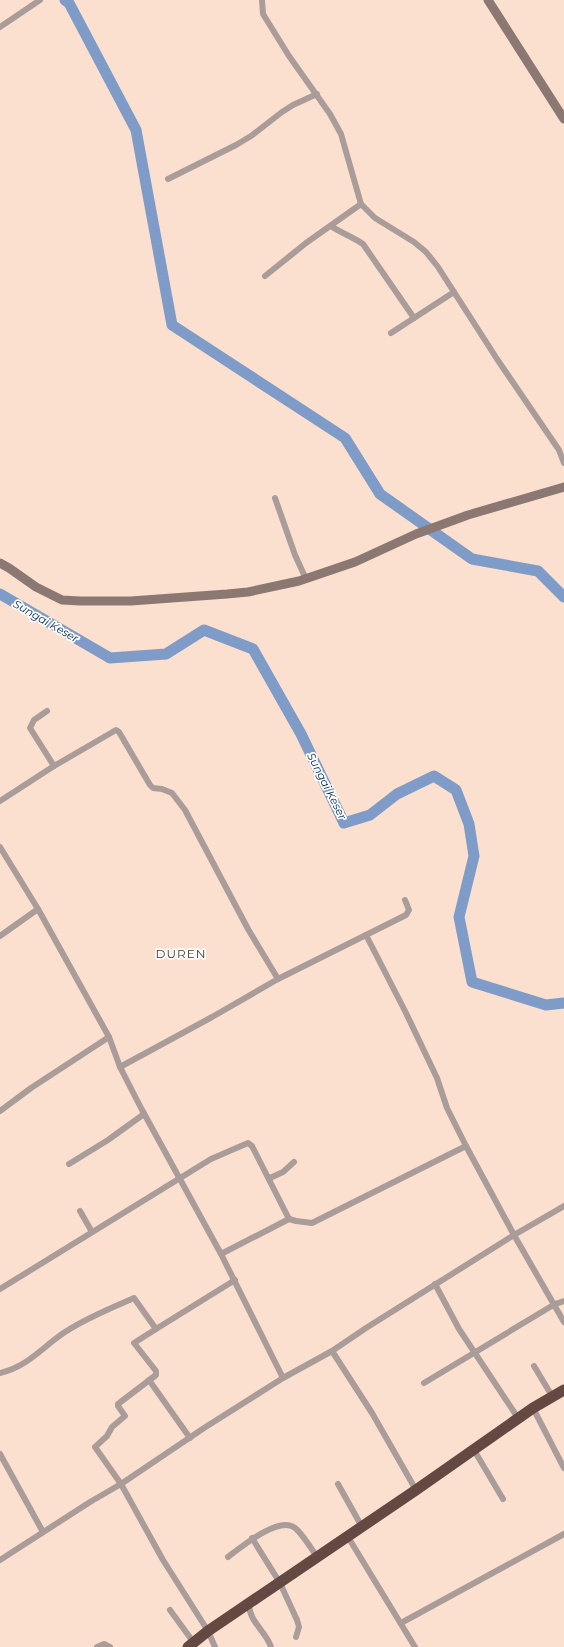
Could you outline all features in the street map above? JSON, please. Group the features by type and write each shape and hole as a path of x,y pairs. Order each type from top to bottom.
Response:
{"highway":[{"path":"191,1645 208,1631 318,1558 518,1418 533,1408 560,1394"}],"street":[{"path":"0,27 40,0"},
{"path":"262,0 263,14 289,56 317,94 341,134 361,204 375,218 414,242 426,252 438,267 497,359 559,450 564,463"},
{"path":"488,0 564,119"},
{"path":"168,179 236,145 251,136 282,112 317,94"},
{"path":"264,276 306,243 361,204"},
{"path":"331,226 364,244 414,318"},
{"path":"390,333 454,292"},
{"path":"0,563 50,595 62,600 158,600 227,594 274,587 306,579 355,562 432,527 564,487"},
{"path":"275,498 295,555 306,579"},
{"path":"47,711 34,720 30,728 54,766"},
{"path":"0,802 54,766 114,731 119,732 150,785 153,788 162,789 172,793 185,810 248,928 278,979"},
{"path":"0,847 38,909 109,1037 120,1067 144,1114 235,1280 283,1378"},
{"path":"120,1067 212,1018 278,979 406,915 409,910 405,900"},
{"path":"0,936 38,909"},
{"path":"366,935 437,1078 447,1108 466,1146 514,1235 564,1322"},
{"path":"0,1111 31,1088 109,1037"},
{"path":"70,1164 108,1140 144,1114"},
{"path":"0,1289 211,1159 248,1143 252,1146 270,1178 289,1219"},
{"path":"221,1254 289,1219 312,1223 466,1146"},
{"path":"270,1178 283,1172 294,1162"},
{"path":"0,1560 283,1378 332,1352 435,1284 564,1206"},
{"path":"80,1211 92,1232"},
{"path":"215,1647 208,1631 163,1560 120,1484 95,1446 107,1436 112,1426 125,1416 118,1404 156,1373 134,1343 235,1280"},
{"path":"435,1284 459,1328 518,1418"},
{"path":"0,1373 12,1370 30,1360 65,1332 134,1298 156,1329"},
{"path":"424,1383 555,1304 564,1302"},
{"path":"332,1352 372,1413 416,1490"},
{"path":"534,1366 560,1394"},
{"path":"149,1380 190,1438"},
{"path":"533,1408 564,1468"},
{"path":"474,1450 503,1499"},
{"path":"0,1454 43,1532"},
{"path":"338,1484 362,1527"},
{"path":"228,1558 252,1538 276,1527 288,1526 295,1528 318,1558"},
{"path":"401,1623 564,1534"},
{"path":"348,1537 415,1647"},
{"path":"252,1538 280,1583 299,1625 296,1637"},
{"path":"249,1604 249,1610 254,1621 271,1647"},
{"path":"170,1610 191,1645"},
{"path":"97,1647 104,1644 110,1647"}],"waterway":[{"path":"65,0 69,3 136,130 172,325 345,438 380,494 472,559 538,571 564,597"},
{"name":"Sungai Keser","path":"0,594 110,658 166,654 204,630 253,649 301,734 344,823 370,815 397,794 434,776 456,790 469,824 474,856 459,917 472,982 546,1005 564,1003"}],"district":[{"name":"DUREN","path":"181,953"}]}
